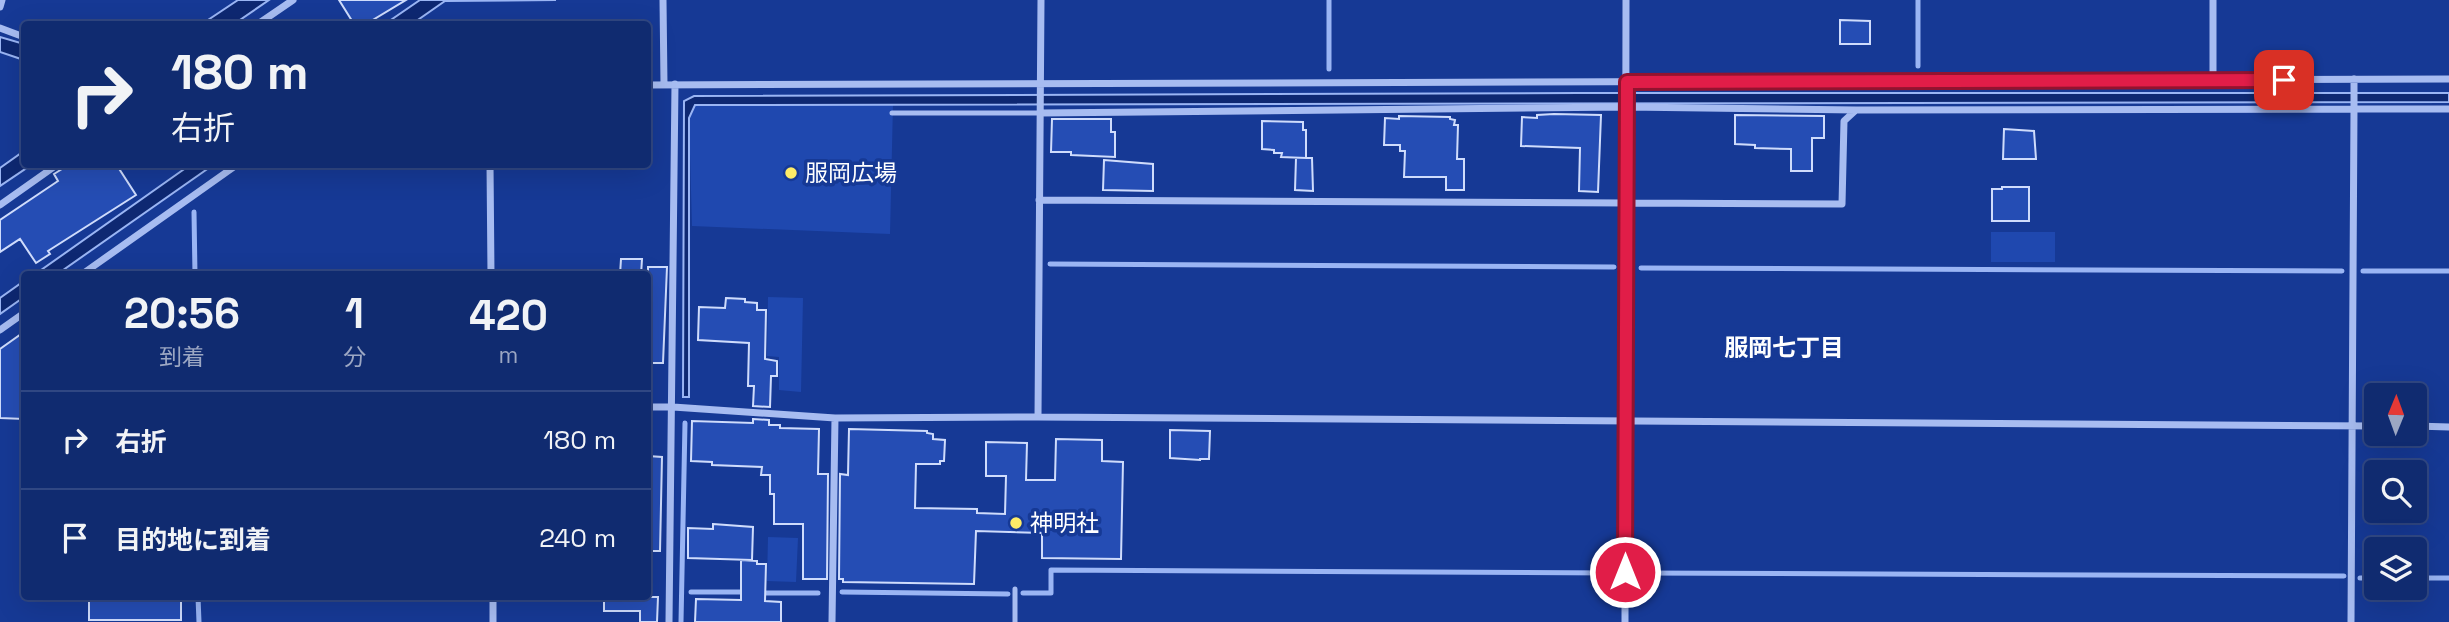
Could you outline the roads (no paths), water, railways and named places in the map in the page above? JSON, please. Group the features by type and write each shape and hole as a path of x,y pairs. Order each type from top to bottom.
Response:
{"street":[{"path":"0,7 2,0"},
{"path":"262,21 293,0"},
{"path":"663,0 664,85"},
{"path":"1038,417 1041,0"},
{"path":"1625,622 1626,0"},
{"path":"2213,0 2213,80"},
{"path":"0,28 21,36"},
{"path":"2351,622 2354,79"},
{"path":"651,85 2449,79"},
{"path":"668,622 673,407 675,84"},
{"path":"1041,113 1627,106 1856,110 2449,109"},
{"path":"1039,200 1842,204 1844,121 1856,110"},
{"path":"0,205 52,168"},
{"path":"87,271 232,168"},
{"path":"490,168 491,271"},
{"path":"0,330 21,315"},
{"path":"651,407 835,418 2364,426"},
{"path":"832,622 835,418"},
{"path":"2427,426 2449,426"},
{"path":"493,600 493,622"}],"lane":[{"path":"892,113 1041,113"},
{"path":"1015,589 1015,622"}],"waterway":[{"path":"1329,0 1329,69"},
{"path":"1918,0 1918,66"},
{"path":"194,212 195,271"},
{"path":"1050,264 1614,267"},
{"path":"1641,268 2342,271"},
{"path":"2363,271 2449,271"},
{"path":"681,622 685,423"},
{"path":"1023,593 1051,593 1051,570 1612,573"},
{"path":"1639,573 2344,576"},
{"path":"2427,578 2449,578"},
{"path":"691,592 748,592"},
{"path":"842,592 1008,594"},
{"path":"761,593 818,593"},
{"path":"198,600 199,622"}],"place":[{"name":"服岡広場","path":"791,173"},
{"name":"神明社","path":"1016,523"}],"district":[{"name":"服岡七丁目","path":"1784,347"}]}
